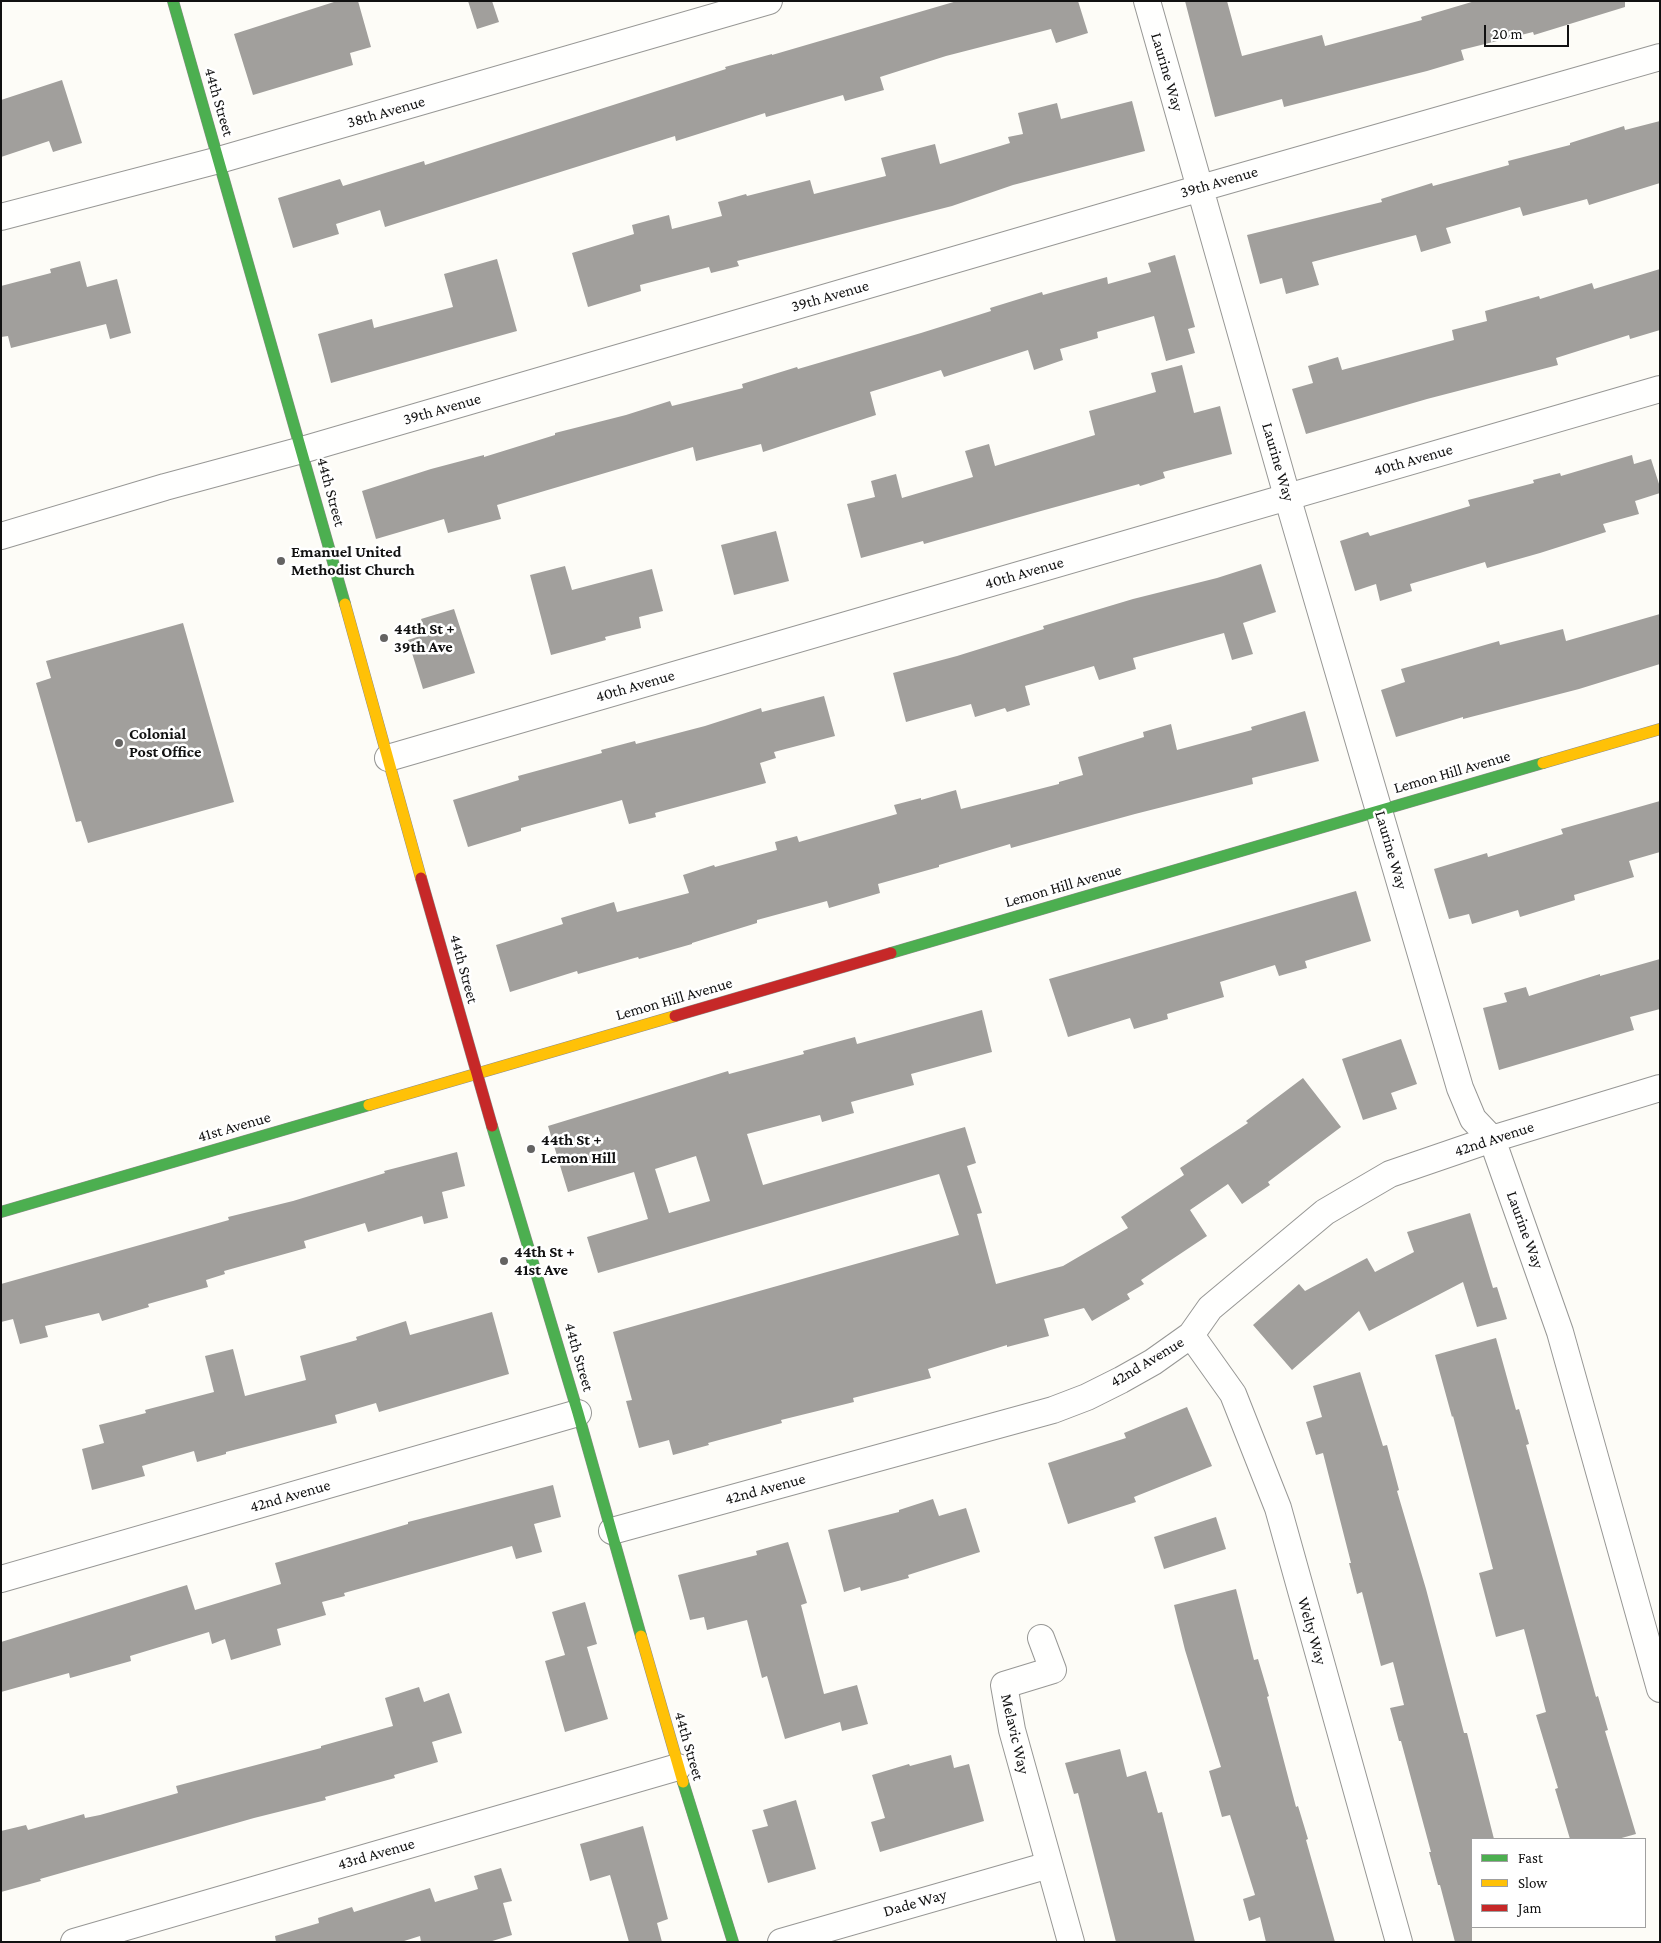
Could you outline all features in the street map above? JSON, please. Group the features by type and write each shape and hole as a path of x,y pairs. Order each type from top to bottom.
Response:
{"street":[{"name":"44th Street","path":"173,1 302,450 476,1074 578,1413 678,1767 733,1942"},
{"name":"38th Avenue","path":"1,217 219,160 769,1"},
{"name":"Laurine Way","path":"1147,1 1287,496 1460,1088 1473,1119 1492,1139 1560,1332 1660,1689"},
{"name":"39th Avenue","path":"1,536 1660,56"},
{"name":"40th Avenue","path":"388,758 1660,389"},
{"name":"Lemon Hill Avenue","path":"476,1074 1660,729"},
{"name":"41st Avenue","path":"1,1212 476,1074"},
{"name":"42nd Avenue","path":"612,1531 1053,1410 1121,1380 1192,1335 1210,1308 1325,1212 1390,1174 1492,1139 1660,1088"},
{"name":"Welty Way","path":"1192,1335 1233,1394 1278,1508 1399,1942"},
{"name":"42nd Avenue","path":"1,1579 578,1413"},
{"name":"Melavic Way","path":"1041,1638 1053,1670 1004,1685 1012,1730 1049,1865"},
{"name":"43rd Avenue","path":"74,1942 678,1767"},
{"name":"Dade Way","path":"781,1942 1049,1865"},
{"path":"1049,1865 1070,1942"}],"building":[{"path":"337,1 358,1 371,47 350,53 353,65 253,95 234,34"},
{"path":"468,1 492,1 499,22 477,29"},
{"path":"957,1 1078,1 1088,33 1056,43 1051,29 946,56 880,77 884,90 845,101 843,95 766,117 765,113 676,141 675,136 385,227 380,210 336,224 339,234 293,248 278,198 340,179 343,186 424,161 425,165 726,69 725,67"},
{"path":"1185,1 1227,1 1242,56 1322,35 1325,46 1422,20 1421,17 1475,1 1625,1 1625,7 1534,35 1533,32 1461,50 1464,60 1427,71 1284,107 1282,99 1215,117"},
{"path":"62,80 82,143 53,152 49,141 1,157 1,100"},
{"path":"1132,101 1145,151 1013,185 952,206 737,261 739,266 711,273 709,267 640,285 641,291 588,307 572,253 634,234 632,225 669,215 672,229 722,216 718,202 746,194 747,196 810,180 814,194 886,176 881,158 935,144 940,164 1010,143 1008,137 1023,134 1018,113 1057,103 1061,119"},
{"path":"1660,121 1660,183 1589,205 1587,199 1523,216 1520,207 1446,228 1451,243 1421,252 1416,235 1312,262 1319,285 1286,294 1282,278 1260,284 1247,235 1382,202 1381,199 1432,183 1433,186 1509,165 1508,161 1570,145 1570,143 1624,126 1625,130"},
{"path":"1175,255 1195,327 1188,329 1195,353 1166,361 1154,316 1097,332 1098,338 1060,349 1063,360 1034,370 1028,350 944,377 941,370 870,392 876,415 763,452 761,444 696,461 693,447 497,505 501,519 448,533 444,519 376,539 362,491 431,469 484,455 484,457 555,435 555,433 626,415 670,401 672,406 743,388 742,384 921,333 991,311 990,308 1042,292 1043,295 1107,277 1108,284 1151,272 1148,263"},
{"path":"497,259 517,331 331,383 318,334 372,319 374,328 453,307 444,274"},
{"path":"80,261 87,287 117,279 131,333 110,339 106,324 11,348 8,336 1,337 1,286 51,273 50,269"},
{"path":"1660,269 1660,330 1630,339 1629,335 1556,358 1558,365 1427,399 1306,434 1292,389 1313,383 1308,366 1338,357 1342,370 1454,340 1452,330 1487,321 1485,311 1539,296 1540,299 1592,283 1594,289"},
{"path":"1182,365 1194,413 1220,406 1232,454 1163,472 1165,478 1140,486 1139,484 924,544 923,541 861,558 847,504 875,497 871,481 896,474 902,498 973,477 965,451 989,444 995,466 1095,435 1089,411 1156,392 1151,373"},
{"path":"1632,455 1634,464 1651,459 1660,487 1660,493 1635,501 1639,514 1603,524 1606,532 1487,568 1485,562 1410,584 1412,591 1380,601 1376,584 1355,591 1340,541 1368,532 1370,536 1470,506 1468,500 1534,483 1533,480 1560,473 1561,476"},
{"path":"776,531 789,581 734,595 721,545"},
{"path":"1261,564 1276,612 1243,623 1253,654 1232,660 1224,633 1133,658 1136,669 1099,680 1094,666 1025,686 1030,705 1007,712 1005,708 975,717 971,704 906,722 893,673 957,656 1044,629 1043,626 1133,599 1217,578"},
{"path":"565,566 572,590 652,569 663,611 639,617 641,628 605,637 606,640 551,655 530,575"},
{"path":"454,609 475,673 423,689 408,640 426,634 421,619"},
{"path":"1660,614 1660,664 1579,689 1463,719 1463,717 1396,737 1381,690 1405,682 1401,669 1499,641 1500,645 1563,629 1566,641"},
{"path":"183,623 234,802 88,843 81,821 76,822 36,683 51,678 46,661"},
{"path":"824,696 835,736 774,752 776,758 760,763 766,783 655,813 656,817 629,824 622,800 521,828 521,831 468,847 453,800 519,780 518,776 602,753 601,750 635,741 636,744 705,726 761,708 762,712"},
{"path":"1305,711 1319,761 1252,778 1253,784 1011,848 1010,844 939,865 939,867 878,884 880,893 829,908 827,901 757,920 757,923 692,944 578,974 577,971 510,992 496,945 563,924 561,918 614,902 617,912 689,893 683,875 714,865 715,867 777,850 775,842 797,836 799,842 897,814 894,805 956,790 961,809 1059,784 1059,782 1083,775 1078,757 1144,737 1143,732 1171,724 1177,750 1252,730 1251,727"},
{"path":"1660,801 1660,852 1629,861 1634,877 1574,895 1575,900 1520,917 1518,910 1472,924 1469,914 1449,919 1434,869 1487,853 1488,857 1563,834 1561,829"},
{"path":"1356,891 1371,941 1305,961 1307,968 1279,976 1275,965 1220,982 1224,997 1167,1014 1168,1019 1134,1029 1130,1018 1068,1037 1049,979"},
{"path":"1660,959 1660,1009 1630,1017 1634,1030 1499,1070 1483,1008 1507,1002 1504,993 1526,987 1529,996 1600,974 1600,976"},
{"path":"982,1010 992,1052 911,1074 914,1085 851,1102 854,1113 822,1122 820,1115 747,1134 763,1185 965,1127 976,1163 967,1166 982,1213 977,1214 996,1284 1063,1266 1128,1228 1121,1217 1184,1175 1180,1168 1248,1123 1246,1121 1303,1078 1341,1127 1268,1182 1270,1185 1242,1204 1228,1184 1190,1210 1207,1236 1141,1280 1144,1284 1127,1294 1130,1299 1092,1321 1084,1308 1044,1319 1049,1336 1007,1347 1007,1345 928,1369 931,1378 853,1398 854,1402 781,1420 782,1423 708,1443 709,1445 673,1455 669,1440 639,1448 626,1401 632,1400 613,1332 959,1235 939,1174 598,1273 587,1237 648,1219 634,1172 568,1192 548,1126 728,1071 729,1074 804,1054 803,1051 855,1037 857,1044","holes":["696,1156 710,1201 669,1213 655,1169"]},
{"path":"1401,1039 1417,1084 1391,1093 1397,1109 1363,1120 1342,1059"},
{"path":"457,1152 465,1186 442,1192 448,1218 424,1224 422,1216 368,1232 365,1223 304,1241 306,1248 224,1271 225,1274 206,1280 208,1287 148,1304 149,1307 102,1321 99,1313 45,1326 48,1337 20,1344 13,1319 1,1322 1,1284 229,1220 228,1217 293,1201 385,1173 384,1171"},
{"path":"1470,1213 1493,1288 1497,1287 1507,1319 1477,1327 1463,1282 1369,1331 1359,1311 1292,1370 1253,1325 1299,1284 1305,1291 1367,1258 1375,1272 1414,1252 1407,1232"},
{"path":"492,1312 509,1374 379,1412 376,1403 335,1415 337,1423 226,1452 226,1454 197,1462 194,1451 142,1466 145,1476 92,1490 82,1449 104,1443 99,1425 146,1413 145,1410 214,1392 205,1356 233,1349 245,1396 306,1380 300,1356 357,1340 356,1337 406,1321 410,1335"},
{"path":"1496,1338 1516,1410 1519,1409 1529,1444 1526,1445 1596,1697 1598,1696 1608,1730 1605,1731 1636,1834 1622,1838 1570,1838 1555,1789 1558,1788 1536,1715 1546,1712 1524,1629 1496,1637 1479,1573 1493,1569 1435,1355"},
{"path":"1360,1372 1383,1446 1387,1445 1399,1490 1397,1491 1426,1589 1464,1733 1467,1733 1494,1838 1471,1838 1472,1942 1455,1942 1440,1885 1438,1885 1401,1741 1399,1741 1390,1708 1404,1705 1393,1662 1381,1666 1362,1592 1357,1594 1323,1453 1316,1455 1306,1422 1322,1417 1313,1386"},
{"path":"1187,1407 1212,1466 1134,1497 1136,1502 1068,1524 1048,1463 1126,1438 1124,1433"},
{"path":"553,1485 561,1517 534,1524 542,1552 516,1559 512,1546 344,1593 345,1596 322,1602 326,1615 277,1629 281,1645 231,1660 225,1639 212,1644 209,1632 130,1656 131,1661 70,1678 69,1673 1,1692 1,1642 187,1585 195,1610 281,1584 275,1563 408,1524 408,1522"},
{"path":"933,1499 939,1516 966,1508 980,1552 908,1575 909,1578 861,1591 860,1587 844,1592 828,1530 899,1512 899,1510"},
{"path":"1216,1517 1226,1549 1164,1569 1154,1537"},
{"path":"788,1542 807,1603 801,1605 824,1694 857,1685 868,1724 842,1731 840,1722 785,1739 767,1676 762,1678 747,1620 707,1630 704,1617 690,1620 678,1575 757,1555 756,1551"},
{"path":"1236,1589 1254,1660 1258,1659 1269,1696 1267,1697 1296,1807 1298,1806 1308,1839 1306,1840 1335,1942 1266,1942 1260,1917 1249,1921 1243,1899 1255,1895 1230,1815 1222,1817 1209,1771 1221,1767 1185,1650 1174,1605"},
{"path":"585,1602 597,1644 587,1647 608,1719 565,1732 545,1661 565,1655 552,1612"},
{"path":"419,1687 424,1702 449,1693 462,1733 432,1742 438,1762 394,1775 395,1778 325,1797 326,1800 254,1818 40,1879 41,1881 1,1892 1,1831 26,1825 28,1830 84,1814 85,1818 100,1815 178,1793 176,1786 321,1748 321,1746 393,1726 385,1698"},
{"path":"1120,1749 1127,1777 1146,1771 1158,1813 1162,1812 1195,1942 1116,1942 1078,1793 1074,1794 1065,1763"},
{"path":"951,1755 954,1768 969,1764 984,1821 880,1852 871,1822 885,1818 872,1775 909,1764 910,1766"},
{"path":"796,1800 816,1869 768,1883 752,1830 768,1826 763,1810"},
{"path":"643,1826 668,1919 657,1923 662,1942 629,1942 610,1875 590,1881 580,1844"},
{"path":"501,1868 512,1901 503,1903 512,1935 489,1942 421,1942 420,1936 401,1942 276,1942 275,1936 319,1923 318,1918 352,1907 354,1912 430,1888 435,1902 478,1889 474,1876"}],"traffic: fast":[{"path":"173,1 345,604"},
{"path":"891,953 1543,763"},
{"path":"1,1212 369,1105"},
{"path":"492,1126 578,1413 641,1636"},
{"path":"683,1782 733,1942"}],"traffic: slow":[{"path":"345,604 421,878"},
{"path":"1543,763 1660,729"},
{"path":"369,1105 675,1016"},
{"path":"641,1636 683,1782"}],"traffic: jam":[{"path":"421,878 492,1126"},
{"path":"675,1016 891,953"}],"place":[{"name":"Emanuel United Methodist Church","path":"281,561"},
{"name":"44th St + 39th Ave","path":"384,638"},
{"name":"Colonial Post Office","path":"119,743"},
{"name":"44th St + Lemon Hill","path":"531,1149"},
{"name":"44th St + 41st Ave","path":"504,1261"}]}
